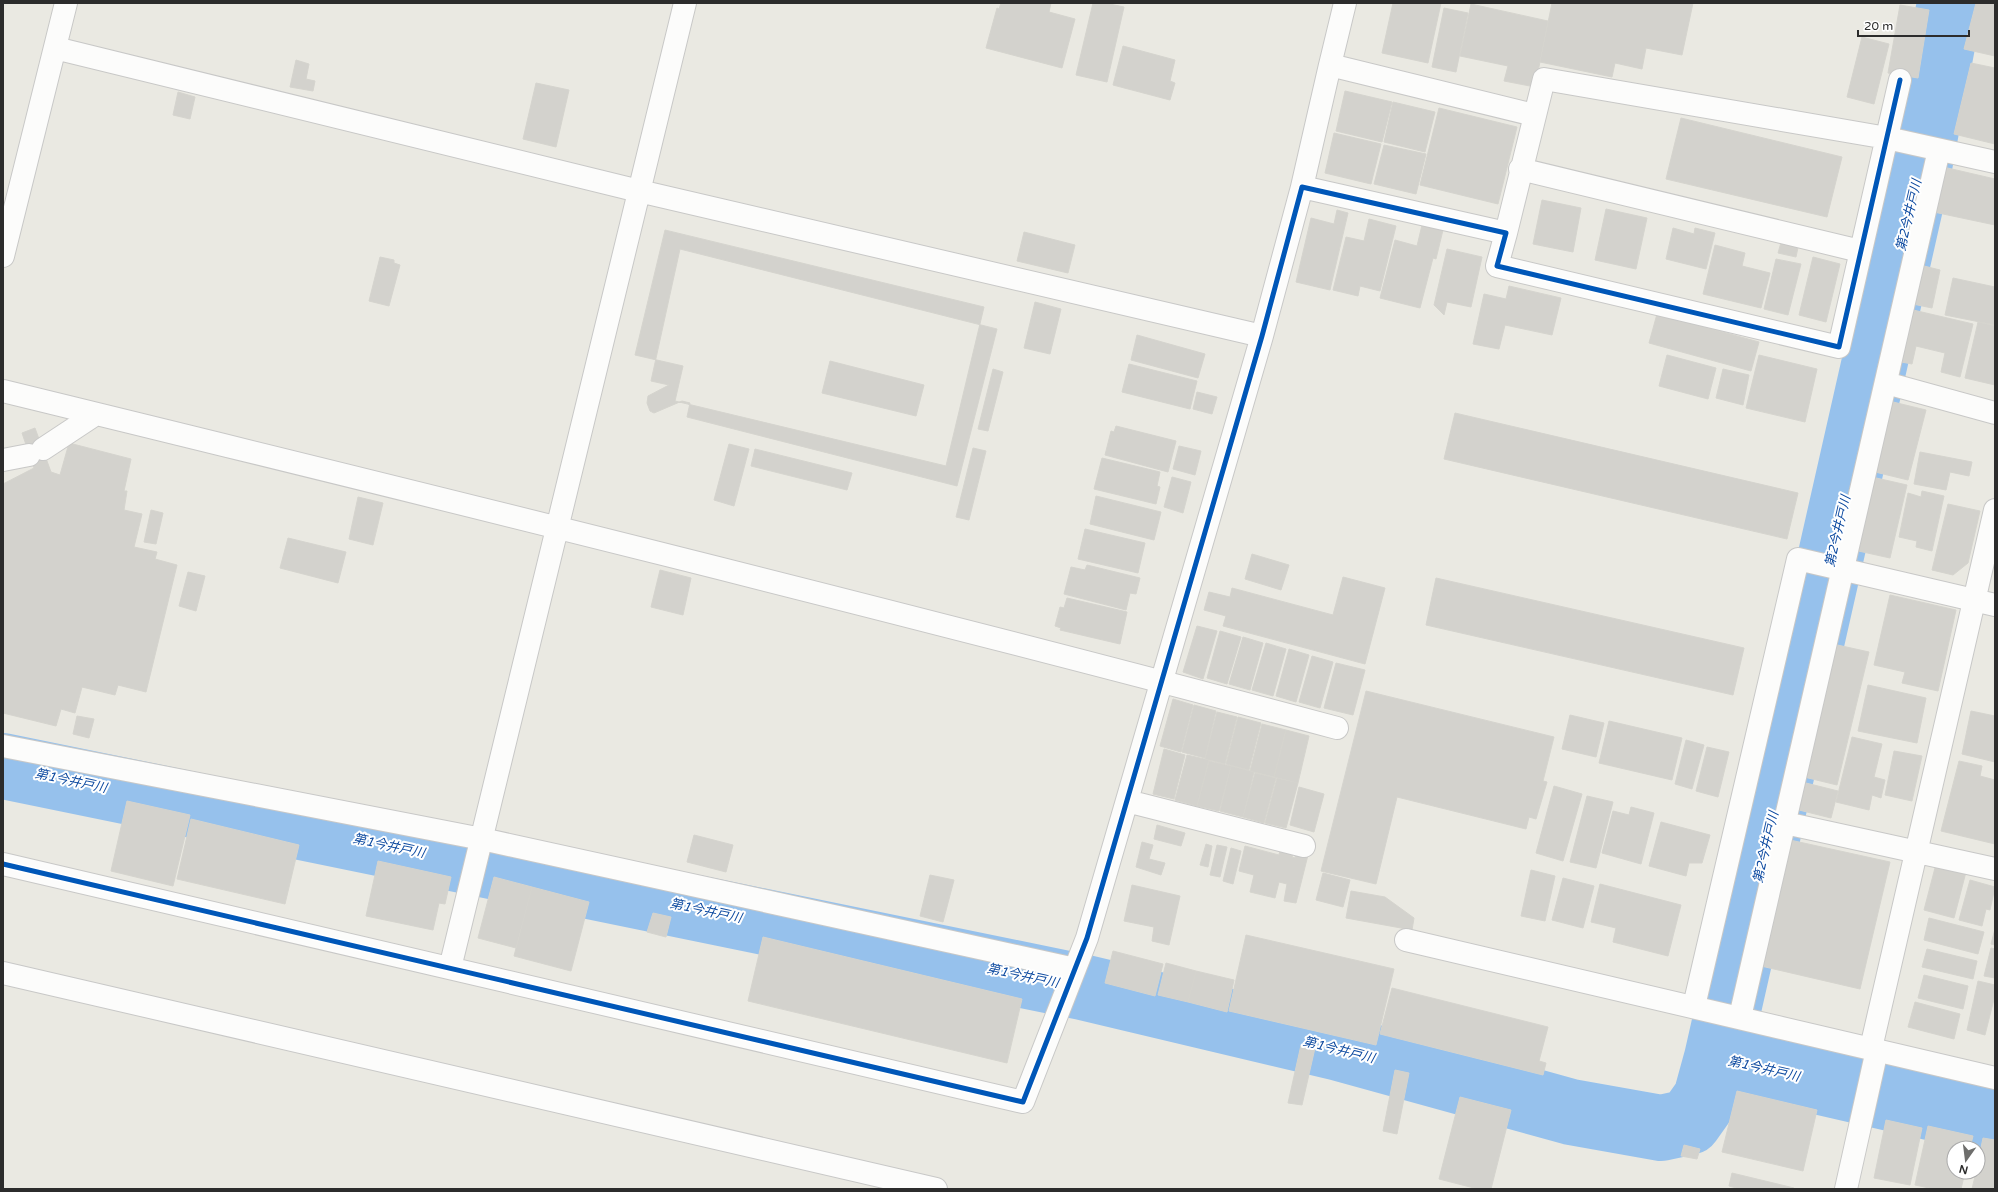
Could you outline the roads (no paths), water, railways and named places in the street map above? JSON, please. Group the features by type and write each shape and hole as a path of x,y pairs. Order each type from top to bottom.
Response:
{"street":[{"path":"3,256 66,3"},
{"path":"450,967 685,3"},
{"path":"3,864 450,967 1023,1102 1087,938 1262,336 1302,187 1345,3"},
{"path":"55,48 639,191 1262,336"},
{"path":"1330,66 1534,115"},
{"path":"1900,80 1887,138 1860,251 1839,347 1498,266 1520,169 1544,79 1887,138 1995,162"},
{"path":"1739,1017 1785,823 1939,150"},
{"path":"1520,169 1860,251"},
{"path":"1302,187 1506,233"},
{"path":"1886,383 1995,413"},
{"path":"3,391 557,528 1337,728"},
{"path":"3,460 36,452 96,414"},
{"path":"1846,1189 1916,851 1985,603 1995,510"},
{"path":"1695,1006 1798,559 1985,603"},
{"path":"3,746 481,841 1075,970"},
{"path":"1127,801 1304,846"},
{"path":"1785,823 1995,869"},
{"path":"1406,940 1695,1006 1995,1078"},
{"path":"3,973 936,1189"}],"waterway":[{"name":"第1今井戸川","path":"3,766 1082,987 1339,1048 1571,1112 1661,1128 1689,1122 1706,1098 1717,1058 1919,167 1950,3"},
{"name":"第1今井戸川","path":"1717,1058 1995,1122"}],"water label":[{"name":"第2今井戸川","path":"1908,215"},
{"name":"第2今井戸川","path":"1837,531"},
{"name":"第2今井戸川","path":"1765,847"}]}
